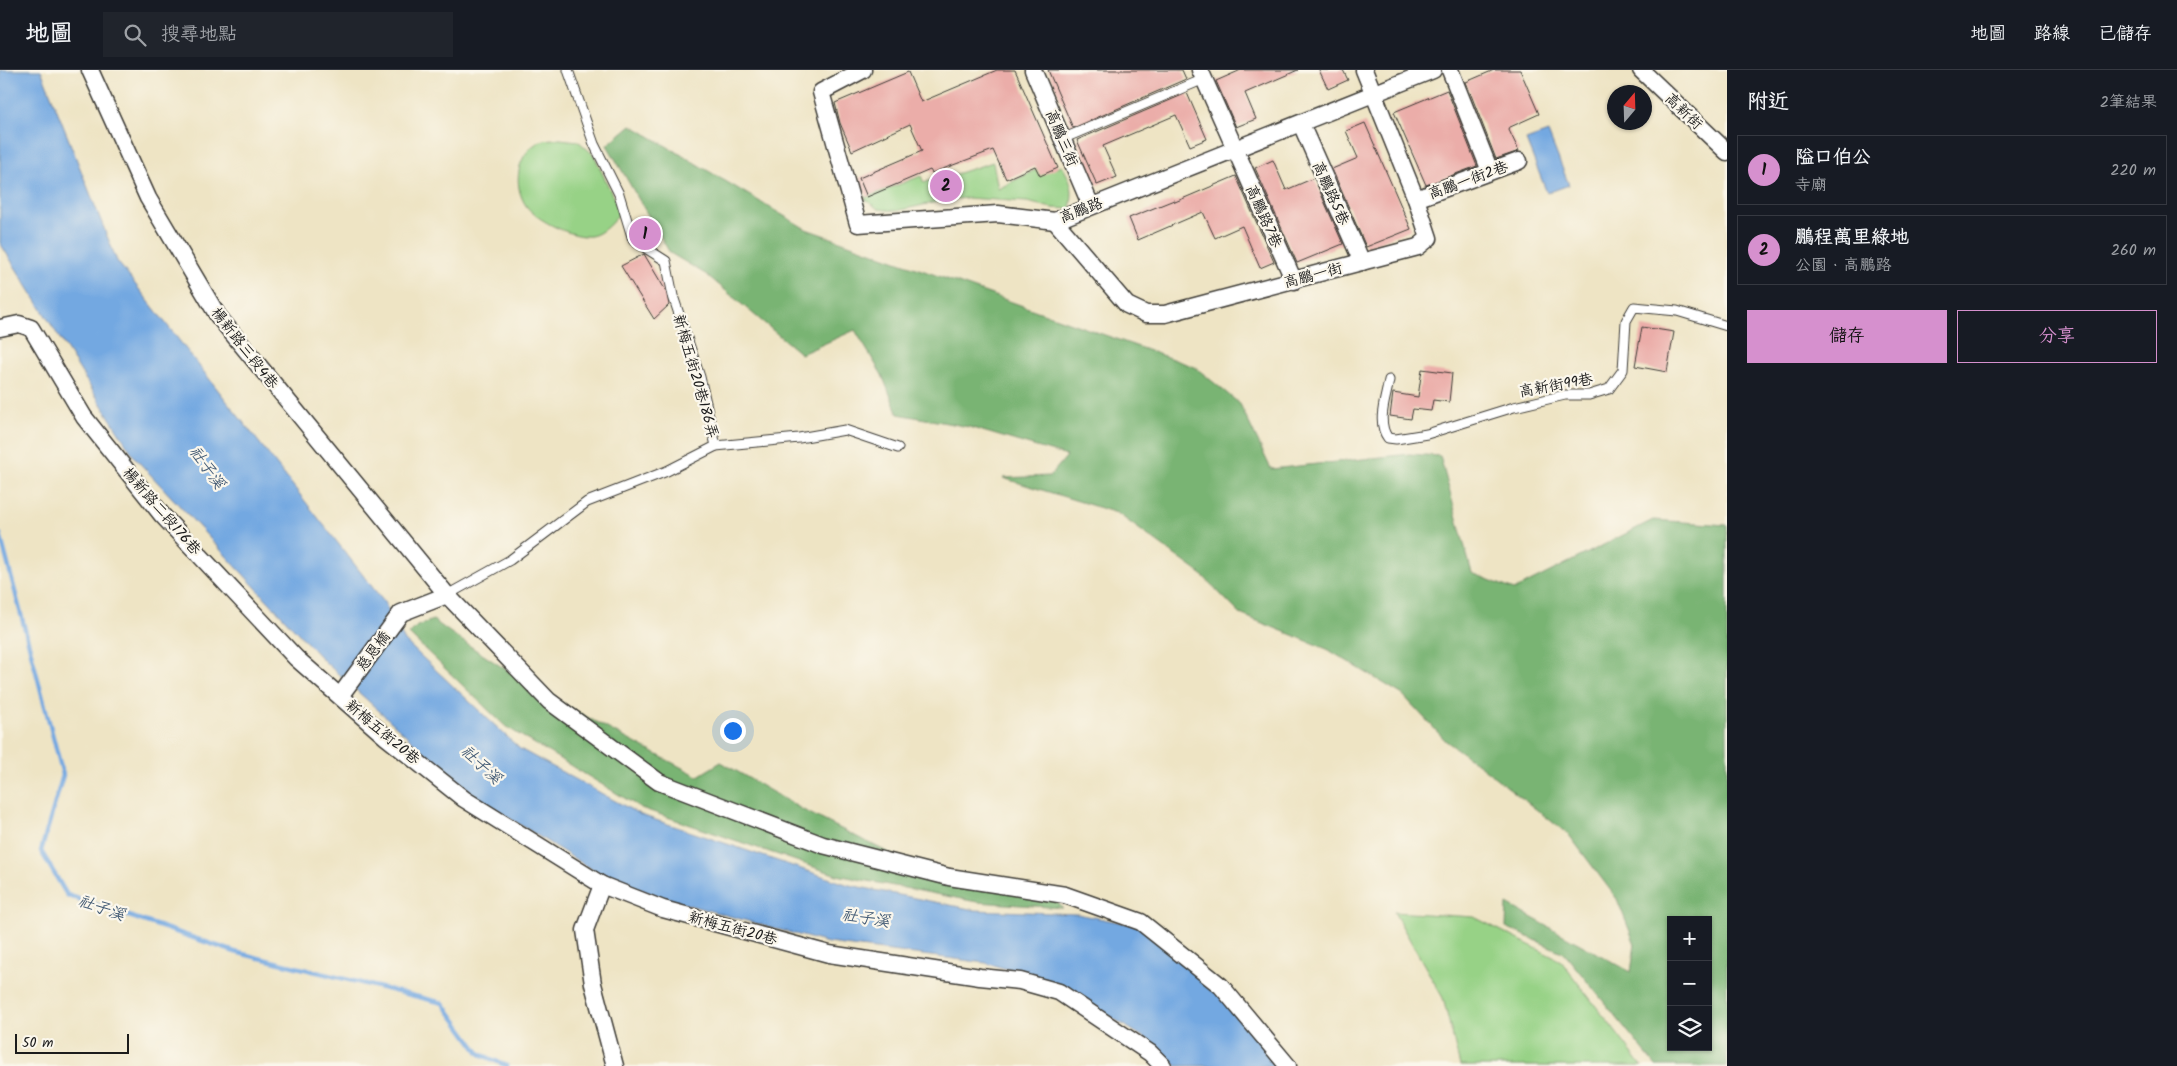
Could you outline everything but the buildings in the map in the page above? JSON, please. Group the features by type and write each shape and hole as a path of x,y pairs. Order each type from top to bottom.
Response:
{"street":[{"name":"楊新路三段4巷","path":"90,70 148,198 218,316 447,595 549,701 659,782 823,845 948,877 1066,895 1141,922 1221,986 1288,1066"},
{"name":"高鵬路","path":"863,70 821,92 858,224 998,214 1055,221 1433,70"},
{"name":"高鵬三街","path":"1033,70 1090,206"},
{"name":"高鵬一街","path":"1055,221 1127,305 1146,314 1165,314 1418,247 1429,238 1416,199 1364,70"},
{"path":"1450,70 1490,171"},
{"name":"高新街","path":"1641,70 1727,152"},
{"name":"高鵬路7巷","path":"1202,74 1294,281"},
{"name":"高鵬路5巷","path":"1301,124 1362,262"},
{"name":"高鵬一街2巷","path":"1416,199 1519,161"},
{"name":"楊新路二段176巷","path":"0,328 19,324 31,328 84,417 162,515 296,658 342,693"},
{"name":"新梅五街20巷186弄","path":"401,613 447,595"},
{"name":"慈恩橋","path":"342,693 401,613"},
{"name":"新梅五街20巷","path":"342,693 386,737 464,799 602,885 663,909 829,954 980,977 1020,980 1059,992 1150,1053 1163,1066"},
{"path":"602,885 585,930 593,984 615,1066"}],"lane":[{"name":"新梅五街20巷186弄","path":"447,595 510,560 587,502 667,471 716,446 700,377 673,296 666,261 633,240 619,194 594,144 568,70"},
{"path":"1062,139 1202,74"},
{"name":"高新街99巷","path":"1389,380 1382,422 1384,432 1388,438 1396,439 1428,434 1514,407 1566,395 1589,395 1610,388 1623,370 1626,321 1634,307 1677,311 1727,326"},
{"path":"716,446 799,438 845,430 898,448"}],"green space":[{"path":"631,125 806,229 1195,367 1240,404 1271,469 1409,454 1440,456 1472,573 1514,590 1653,520 1727,525 1727,1066 1656,1066 1564,953 1506,927 1507,904 1631,972 1635,944 1617,899 1569,835 1446,741 1403,695 1327,649 1240,614 1201,574 1117,513 1003,478 1050,476 1067,456 969,427 898,414 882,375 855,330 801,354 707,275 670,253 607,145"},
{"path":"560,139 578,141 594,155 620,212 608,227 595,235 584,236 556,228 539,218 527,207 522,199 518,180 519,171 526,153 541,141"},
{"path":"993,162 998,189 1037,169 1062,166 1071,186 1070,209 1052,208 1027,202 967,198 946,200 896,211 878,209 864,198 921,176 924,183 952,171 953,175"},
{"path":"433,620 529,684 698,776 721,762 803,810 945,881 1053,898 1063,908 977,902 837,875 641,808 505,726 409,634 417,626"},
{"path":"1394,912 1474,917 1561,961 1642,1066 1460,1066 1443,998"}],"water":[{"path":"0,70 41,70 117,261 384,602 405,641 520,749 641,815 849,885 975,910 1077,914 1140,926 1220,992 1282,1066 1176,1066 1153,1043 1056,983 986,963 828,943 663,898 601,875 472,795 324,661 135,458 0,243"},
{"path":"1548,132 1569,185 1547,193 1526,140"}],"waterway":[{"name":"社子溪","path":"0,534 63,775 41,851 67,895 235,952 443,1003 480,1054 507,1066"}],"place":[{"name":"鵬程萬里綠地","path":"946,186"},
{"name":"隘口伯公","path":"645,234"}]}
